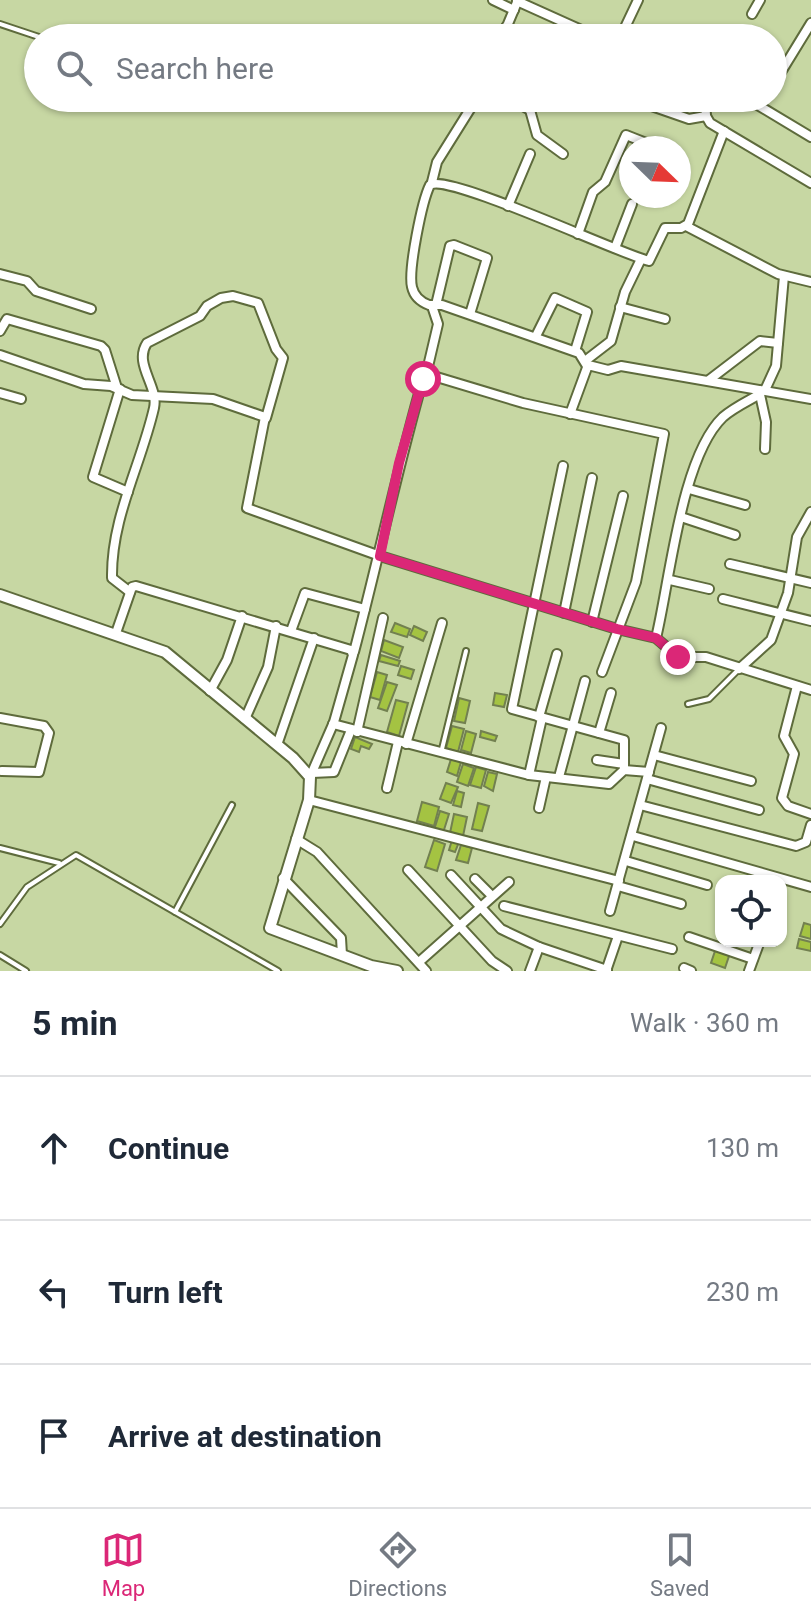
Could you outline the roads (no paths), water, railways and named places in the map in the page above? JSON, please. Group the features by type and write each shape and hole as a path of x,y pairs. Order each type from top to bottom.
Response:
{"street":[{"path":"493,0 516,4 565,24"},
{"path":"627,24 638,0"},
{"path":"752,14 760,0"},
{"path":"507,24 516,4"},
{"path":"787,62 811,23"},
{"path":"468,112 435,165 432,182 418,214 412,286 421,301 536,336 575,351 586,363 609,370 621,366 811,399"},
{"path":"532,112 537,135 563,154"},
{"path":"669,112 689,119 706,116"},
{"path":"706,112 706,116 724,131 811,183"},
{"path":"769,112 811,137"},
{"path":"686,226 724,131"},
{"path":"578,234 593,192 605,182 619,151"},
{"path":"508,206 530,154"},
{"path":"432,182 470,190 641,259 651,260 665,228 686,226 784,276 811,282"},
{"path":"615,248 630,208"},
{"path":"397,971 342,955 270,928 309,800 311,775 333,724 380,556 399,463 438,324 434,306 450,246 487,258 470,314"},
{"path":"570,414 586,363 611,341 620,307 641,259"},
{"path":"0,274 27,281 36,291 91,309"},
{"path":"656,638 681,517 700,455 721,419 761,391 776,366 784,276"},
{"path":"130,592 116,583 111,575 114,538 155,396 142,357 147,343 201,315 207,306 217,300 233,296 258,303 276,349 283,358 246,506 380,556 592,622 656,638 678,657 706,657 811,690"},
{"path":"536,336 555,298 587,312 575,351"},
{"path":"620,307 665,319"},
{"path":"0,331 7,319 101,346 105,350 118,389 93,477 128,492"},
{"path":"709,380 760,341 778,343"},
{"path":"0,355 84,384 155,396 213,399 266,418"},
{"path":"426,375 665,436 636,582 602,672"},
{"path":"761,391 766,422 765,449"},
{"path":"0,393 21,399"},
{"path":"333,724 529,775 609,784 624,767 625,741 512,708 563,466"},
{"path":"564,613 592,478"},
{"path":"689,489 745,505"},
{"path":"592,622 623,496"},
{"path":"739,669 769,643 790,579 797,537 811,512"},
{"path":"681,517 735,535"},
{"path":"730,564 811,583"},
{"path":"670,580 709,589"},
{"path":"116,633 130,592 136,586 354,652"},
{"path":"291,631 307,593 365,609"},
{"path":"0,595 38,611 116,633 165,652 311,775 334,772 354,731 383,618"},
{"path":"723,599 811,621"},
{"path":"210,691 227,660 242,616"},
{"path":"387,788 442,623"},
{"path":"245,719 268,667 276,626"},
{"path":"277,745 314,638"},
{"path":"529,775 557,654"},
{"path":"559,777 585,681"},
{"path":"797,686 784,736 794,754 782,798 788,806 811,814"},
{"path":"599,733 611,693"},
{"path":"0,718 44,726 49,733 39,772 2,771"},
{"path":"610,911 661,728"},
{"path":"654,755 751,781"},
{"path":"597,760 759,810"},
{"path":"539,808 546,777"},
{"path":"309,800 681,904"},
{"path":"640,805 796,846 806,842 811,825"},
{"path":"633,836 755,875"},
{"path":"296,839 317,852 426,971"},
{"path":"626,861 707,885"},
{"path":"408,870 492,961 507,971"},
{"path":"451,875 501,929 539,947 606,970 618,936"},
{"path":"283,878 341,938 342,955"},
{"path":"475,879 492,896"},
{"path":"419,962 457,925 509,882"},
{"path":"787,884 811,887"},
{"path":"504,906 672,949"},
{"path":"689,937 753,959"},
{"path":"530,971 539,947"},
{"path":"749,971 758,947"}],"lane":[{"path":"0,24 24,32"},
{"path":"441,753 466,651"},
{"path":"688,704 709,699 739,669"},
{"path":"175,912 232,805"},
{"path":"0,848 59,863"},
{"path":"0,924 27,887 59,863 73,855 81,856 278,971"},
{"path":"0,955 26,971"}]}
